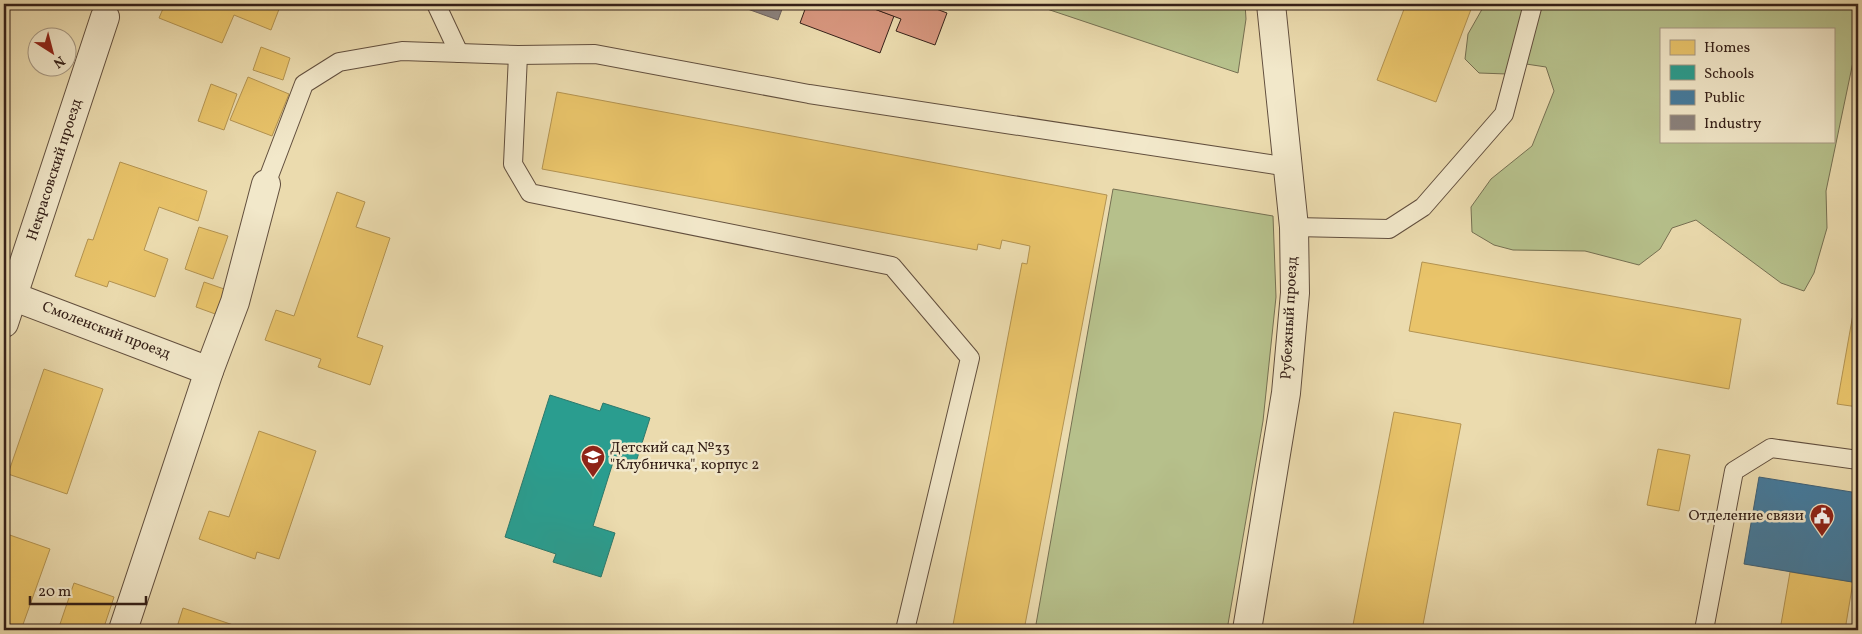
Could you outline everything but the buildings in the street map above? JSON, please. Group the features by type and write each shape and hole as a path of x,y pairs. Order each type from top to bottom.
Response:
{"street":[{"name":"Рубежный проезд","path":"1247,630 1286,393 1295,293 1294,227 1271,4"},
{"name":"Некрасовский проезд","path":"4,323 9,294 105,17"},
{"path":"123,630 208,370 235,302 266,184"},
{"name":"Смоленский проезд","path":"9,294 208,370"}],"lane":[{"path":"436,4 459,53"},
{"path":"1294,227 1389,229 1423,207 1504,114 1533,4"},
{"path":"266,184 304,84 339,62 402,51 518,55 595,54 809,94 1289,167"},
{"path":"518,55 513,164 530,193 892,266 970,358 905,630"},
{"path":"1704,630 1734,471 1771,448 1858,460"}],"green space":[{"path":"1032,4 1245,4 1246,19 1238,73"},
{"path":"1485,4 1662,4 1668,6 1701,4 1858,4 1858,38 1826,191 1827,228 1814,273 1804,291 1781,283 1696,220 1672,228 1660,249 1639,265 1585,251 1513,250 1494,245 1472,232 1471,207 1491,179 1532,146 1554,91 1546,67 1526,64 1507,74 1479,73 1465,59 1468,34"},
{"path":"1113,189 1273,216 1276,297 1263,421 1227,630 1035,630"}],"place":[{"name":"Детский сад №33 \"Клубничка\", корпус 2","path":"593,478"},
{"name":"Отделение связи","path":"1822,537"}]}
